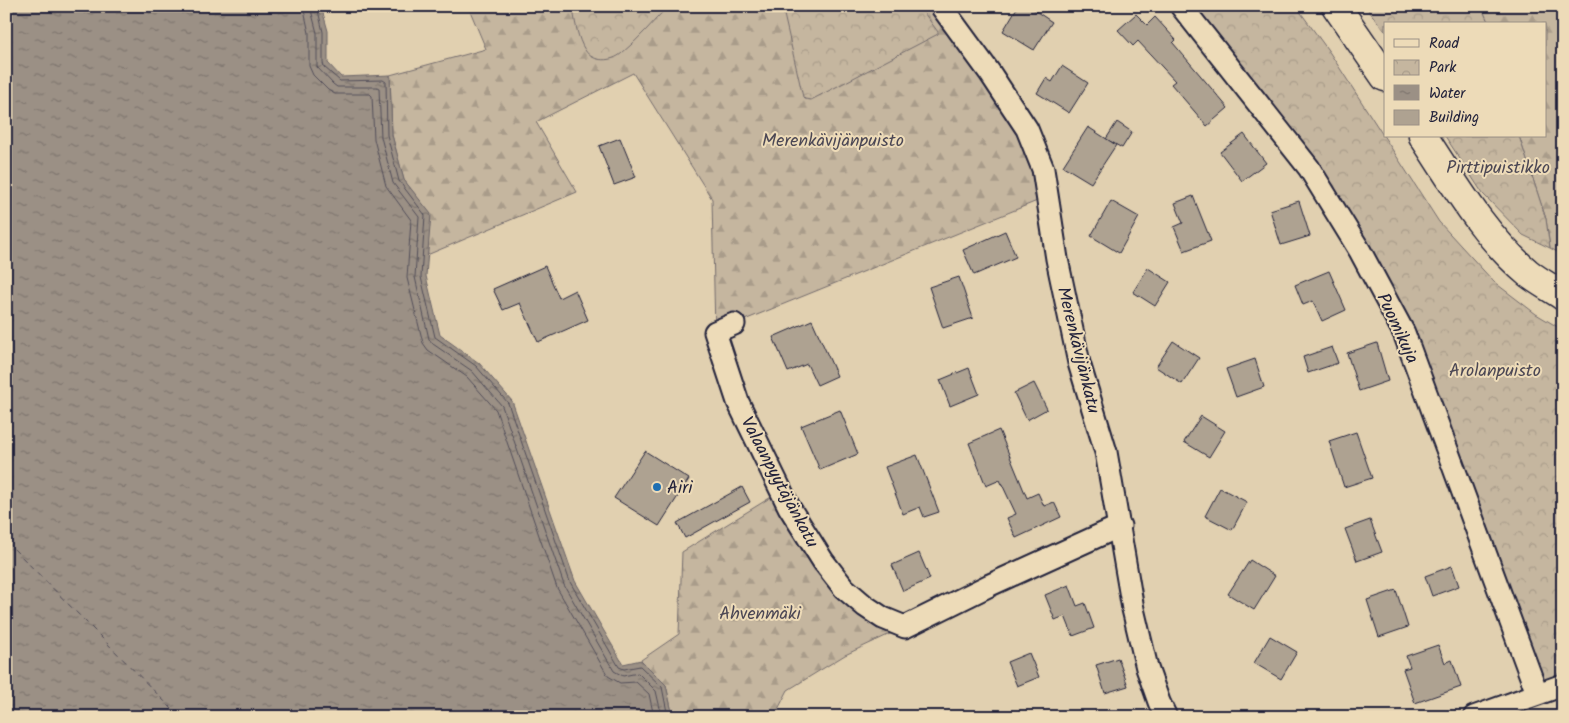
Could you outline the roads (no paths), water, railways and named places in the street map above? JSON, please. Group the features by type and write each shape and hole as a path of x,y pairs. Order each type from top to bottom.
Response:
{"street":[{"name":"Merenkävijänkatu","path":"941,6 990,73 1027,129 1043,168 1057,260 1079,364 1106,452 1133,609 1146,668 1166,717"},
{"name":"Puomikuja","path":"1181,6 1309,168 1360,251 1404,333 1537,693"},
{"path":"1336,6 1384,76"},
{"path":"1425,138 1481,221 1502,247 1528,273 1563,296"},
{"name":"Valaanpyytäjänkatu","path":"724,328 738,402 789,508 823,561 844,588 882,618 905,627 990,585 1120,526"},
{"path":"1474,717 1563,684"}],"water":[{"path":"6,6 321,6 328,31 328,63 341,77 390,75 392,135 404,180 431,214 426,276 440,335 479,363 512,401 575,581 623,664 641,660 666,685 673,717 6,717"}],"place":[{"name":"Airi","path":"657,487"}],"park label":[{"name":"Merenkävijänpuisto","path":"833,140"},
{"name":"Pirttipuistikko","path":"1498,167"},
{"name":"Arolanpuisto","path":"1495,370"},
{"name":"Ahvenmäki","path":"760,613"}]}
